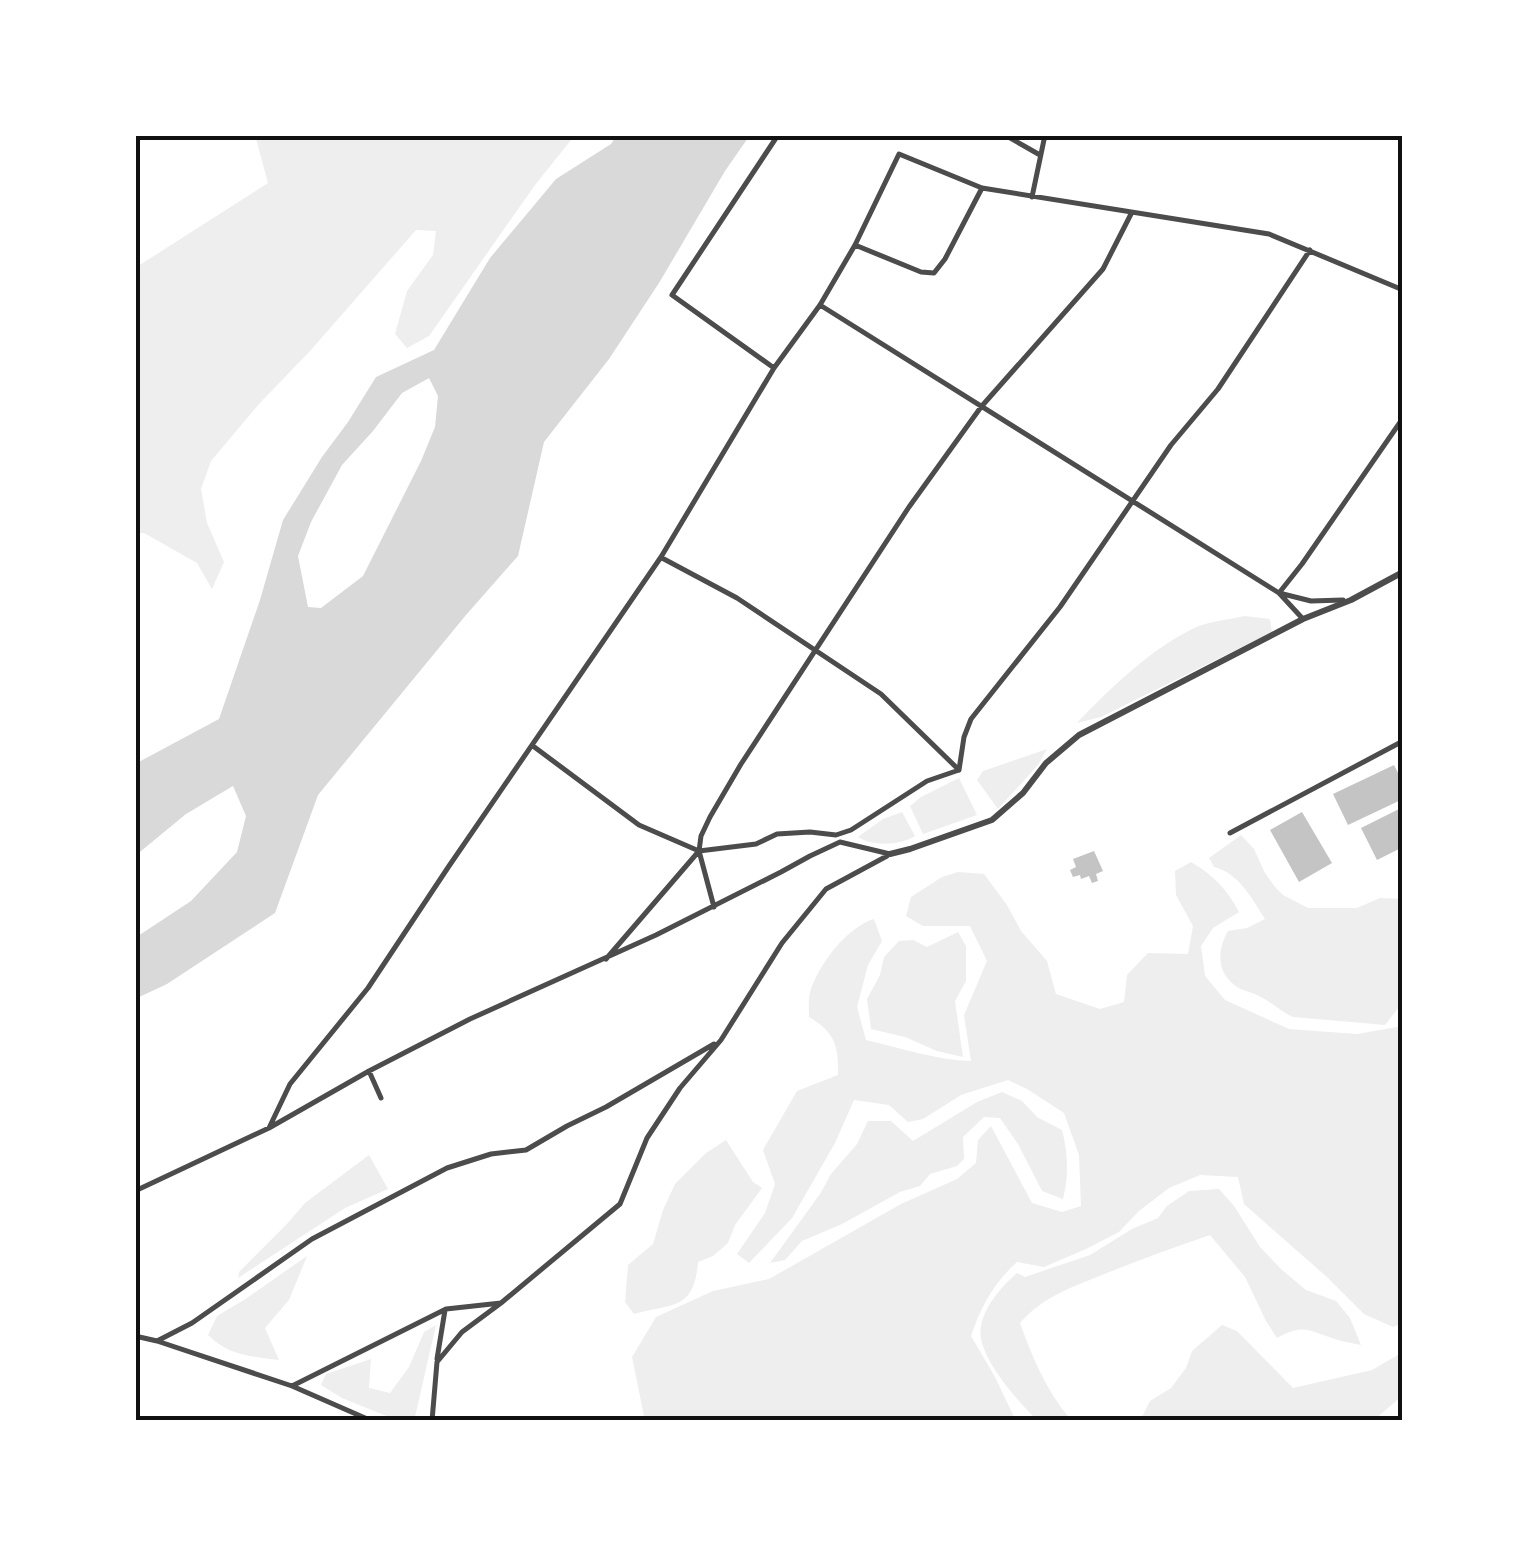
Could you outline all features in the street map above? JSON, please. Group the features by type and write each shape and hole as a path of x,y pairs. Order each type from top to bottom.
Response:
{"street":[{"path":"774,368 672,296 778,135"},
{"path":"1005,135 1040,155"},
{"path":"1032,197 1045,135"},
{"path":"269,1128 290,1084 368,988 662,558 774,368 820,305 855,246 900,154 982,188 1268,234 1403,290"},
{"path":"855,246 934,273 982,188"},
{"path":"714,907 699,852 710,816 908,507 981,407 1103,269 1130,214"},
{"path":"958,770 971,719 1060,607 1171,445 1218,390 1310,250"},
{"path":"820,305 1279,593 1303,619"},
{"path":"1279,593 1403,418"},
{"path":"662,558 738,598 881,694 958,770"},
{"path":"437,1362 462,1332 620,1204 648,1138 680,1088 721,1040 782,943 826,889 890,854 992,820 1023,794 1046,763 1079,735 1403,572"},
{"path":"1279,593 1311,601 1350,600"},
{"path":"1230,832 1403,741"},
{"path":"533,746 638,826 699,852 756,844 777,834 836,835 851,830 926,781 958,770"},
{"path":"135,1191 269,1128 470,1020 606,959 840,842 890,854"},
{"path":"606,959 699,852"},
{"path":"157,1342 192,1323 312,1239 447,1168 491,1154 526,1150 721,1040"},
{"path":"369,1071 381,1098"},
{"path":"292,1386 446,1309 500,1302"},
{"path":"432,1421 446,1309"},
{"path":"135,1336 292,1386 372,1421"}],"shaded area":[{"path":"255,135 575,135 429,336 407,348 395,334 407,291 433,255 436,231 416,230 211,461 201,489 207,523 224,562 212,589 197,563 144,533 135,533 135,268 268,183"},
{"path":"617,135 750,135 609,359 544,442 518,556 318,795 275,913 167,984 135,999 135,934 141,934 191,901 237,852 246,816 233,786 186,814 135,856 135,764 219,719 283,520 376,377 434,350 490,258 556,179 611,144","holes":["429,378 438,396 435,427 421,461 363,576 321,608 308,607 298,556 311,522 342,465 402,393"]},
{"path":"1245,616 1270,619 1272,632 1101,717 1077,723 1166,644 1199,626"},
{"path":"1047,749 1038,765 998,809 977,780 983,771"},
{"path":"959,778 977,815 923,834 910,806"},
{"path":"902,812 915,836 887,844 858,837 883,819"},
{"path":"1241,835 1254,849 1275,887 1308,908 1357,908 1380,898 1403,899 1403,1002 1385,1025 1293,1017 1237,987 1225,975 1220,954 1228,931 1247,928 1265,919 1238,881 1214,867 1209,858"},
{"path":"1191,862 1219,883 1239,912 1213,928 1201,946 1205,976 1225,1000 1289,1029 1357,1034 1403,1026 1403,1323 1393,1327 1364,1314 1244,1204 1238,1177 1200,1175 1169,1188 1119,1232 1086,1249 1044,1267 1017,1262 995,1287 971,1336 1016,1421 645,1421 632,1357 656,1317 713,1291 769,1279 901,1204 957,1179 976,1163 978,1140 991,1126 1032,1203 1062,1212 1081,1206 1079,1155 1064,1113 1008,1080 961,1095 923,1119 908,1122 889,1105 854,1100 835,1143 792,1218 749,1263 737,1254 765,1213 775,1184 763,1150 797,1091 838,1075 834,1041 825,1028 809,1017 809,1002 820,970 844,938 874,919 882,941 868,965 857,1007 866,1040 971,1061 964,1015 987,961 970,926 923,926 906,916 911,897 942,877 958,872 984,874 1021,931 1047,961 1056,994 1100,1009 1124,1002 1127,975 1148,953 1188,954 1193,926 1176,895 1175,871"},
{"path":"958,932 966,946 966,981 955,1001 963,1057 871,1029 867,999 880,975 884,957 899,941 913,940 927,947"},
{"path":"1002,1092 1022,1101 1037,1117 1062,1130 1067,1164 1063,1199 1042,1191 1000,1118 984,1117 963,1137 964,1159 957,1166 930,1174 920,1186 900,1192 802,1241 785,1260 770,1263 831,1174 857,1144 868,1121 891,1121 913,1141 977,1102"},
{"path":"726,1140 753,1182 762,1188 735,1225 728,1243 698,1262 696,1278 686,1297 670,1306 634,1314 625,1302 628,1265 653,1244 675,1184 706,1153"},
{"path":"369,1155 388,1189 345,1208 238,1278 239,1272 305,1203"},
{"path":"1219,1189 1260,1247 1282,1270 1306,1290 1336,1301 1350,1318 1361,1345 1306,1330 1277,1338 1245,1277 1210,1235 1071,1287 1020,1323 1042,1375 1072,1421 1038,1421 1000,1377 985,1350 981,1326 995,1296 1017,1273 1025,1277 1090,1255 1158,1218 1167,1206 1189,1191"},
{"path":"307,1256 289,1300 265,1328 279,1360 232,1351 208,1335 217,1316"},
{"path":"436,1325 415,1417 399,1421 342,1398 321,1385 326,1374 371,1359 369,1388 390,1393 409,1367 424,1332"},
{"path":"1222,1325 1237,1331 1293,1388 1372,1370 1403,1352 1403,1395 1373,1421 1140,1421 1150,1401 1171,1388 1186,1368 1192,1351"}],"building":[{"path":"1394,765 1403,783 1403,799 1348,825 1333,794"},
{"path":"1403,807 1403,847 1377,860 1361,828"},
{"path":"1302,812 1332,863 1299,882 1270,830"},
{"path":"1094,851 1103,871 1096,874 1098,881 1092,883 1089,876 1073,877 1073,859"}]}
